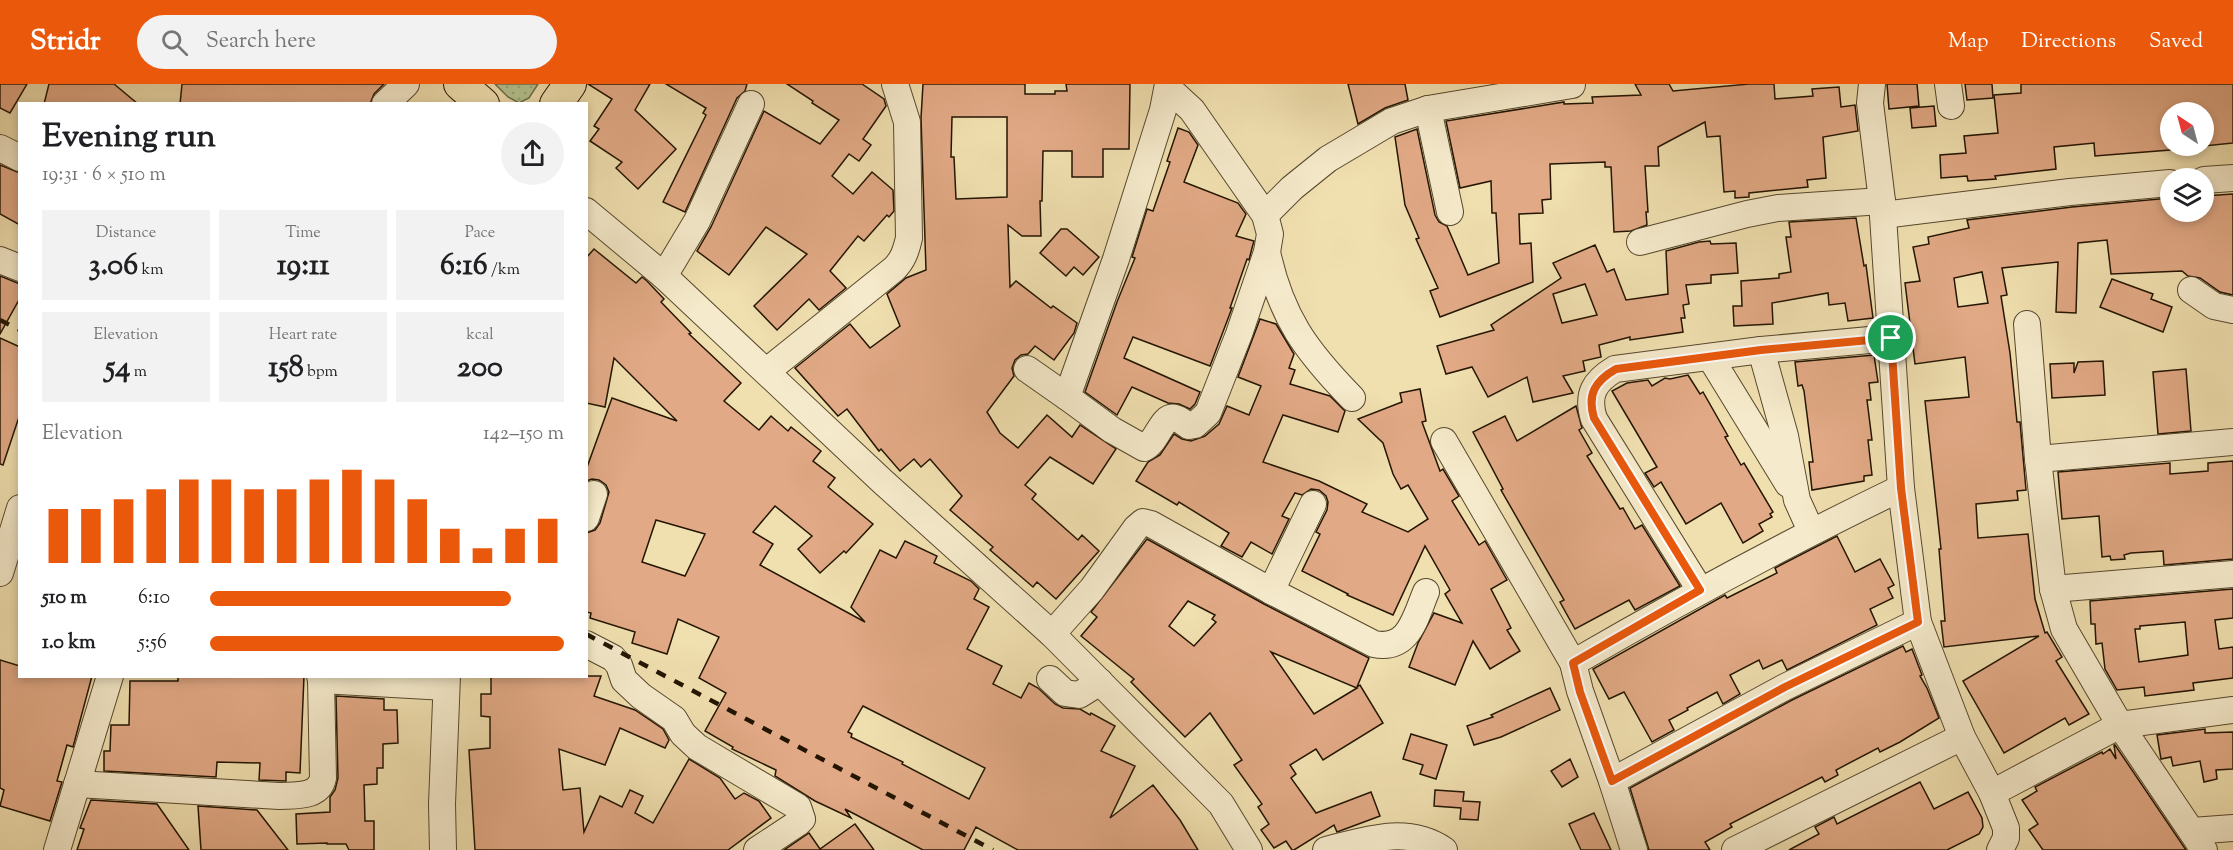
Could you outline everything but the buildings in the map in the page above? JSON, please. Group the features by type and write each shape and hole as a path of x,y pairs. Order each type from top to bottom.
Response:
{"street":[{"path":"387,102 406,84"},
{"path":"767,371 894,269 906,250 909,238 907,122 895,84"},
{"path":"1872,84 1870,103 1882,208 1901,488 1918,622 1962,737 1992,793 2006,828 2006,838 2000,850"},
{"path":"1027,369 1067,398 1112,430 1144,448 1152,445 1169,418 1175,417 1189,426 1208,414 1239,334 1270,234 1265,215 1192,110 1168,86 1116,259 1067,398"},
{"path":"1265,215 1292,188 1336,154 1392,121 1428,109 1572,86"},
{"path":"664,276 697,221 751,104"},
{"path":"1428,109 1450,212"},
{"path":"0,148 18,157"},
{"path":"2214,179 2233,178"},
{"path":"1640,243 1747,214 1778,208 1882,208 2160,184"},
{"path":"588,213 664,276 882,482 1052,634 1221,804 1249,850"},
{"path":"1266,252 1274,285 1298,334 1323,369 1352,398"},
{"path":"0,260 18,267"},
{"path":"2191,290 2214,306 2233,310"},
{"path":"2027,324 2038,459 2053,589 2064,629 2120,725 2198,841 2233,828"},
{"path":"1700,590 1594,418 1591,398 1603,376 1616,369 1761,350 1891,338"},
{"path":"1761,350 1785,436 1797,500"},
{"path":"1710,357 1797,500 1811,531"},
{"path":"1444,441 1573,663 1580,692 1634,850"},
{"path":"2038,459 2233,442"},
{"path":"1573,663 1700,590 1811,531 1901,488"},
{"path":"1270,591 1313,504"},
{"path":"0,573 18,514"},
{"path":"1052,634 1092,589 1136,528 1143,522 1151,524 1270,591 1374,644 1383,645 1400,641 1407,635 1426,592"},
{"path":"2053,589 2233,574"},
{"path":"1612,781 1785,687 1918,622"},
{"path":"588,645 613,658 624,680 640,696 674,719 683,734 697,747 798,807 802,819 757,850"},
{"path":"57,850 109,678"},
{"path":"77,784 279,796 311,793 318,789 323,778 321,678 446,682 442,804 443,850"},
{"path":"1050,680 1065,693 1079,695 1100,682"},
{"path":"1992,793 2120,725 2233,710"},
{"path":"1734,850 1962,737"},
{"path":"1326,850 1378,837 1411,837 1430,840 1444,850"}],"green space":[{"path":"495,84 538,84 529,98 521,102 508,97"}],"railway":[{"path":"0,320 18,329"},
{"path":"588,635 993,850"}],"route":[{"path":"1891,338 1901,488 1918,622 1785,687 1612,781 1580,692 1573,663 1700,590 1594,418 1591,398 1595,387 1603,376 1616,369 1761,350 1891,338"}]}
